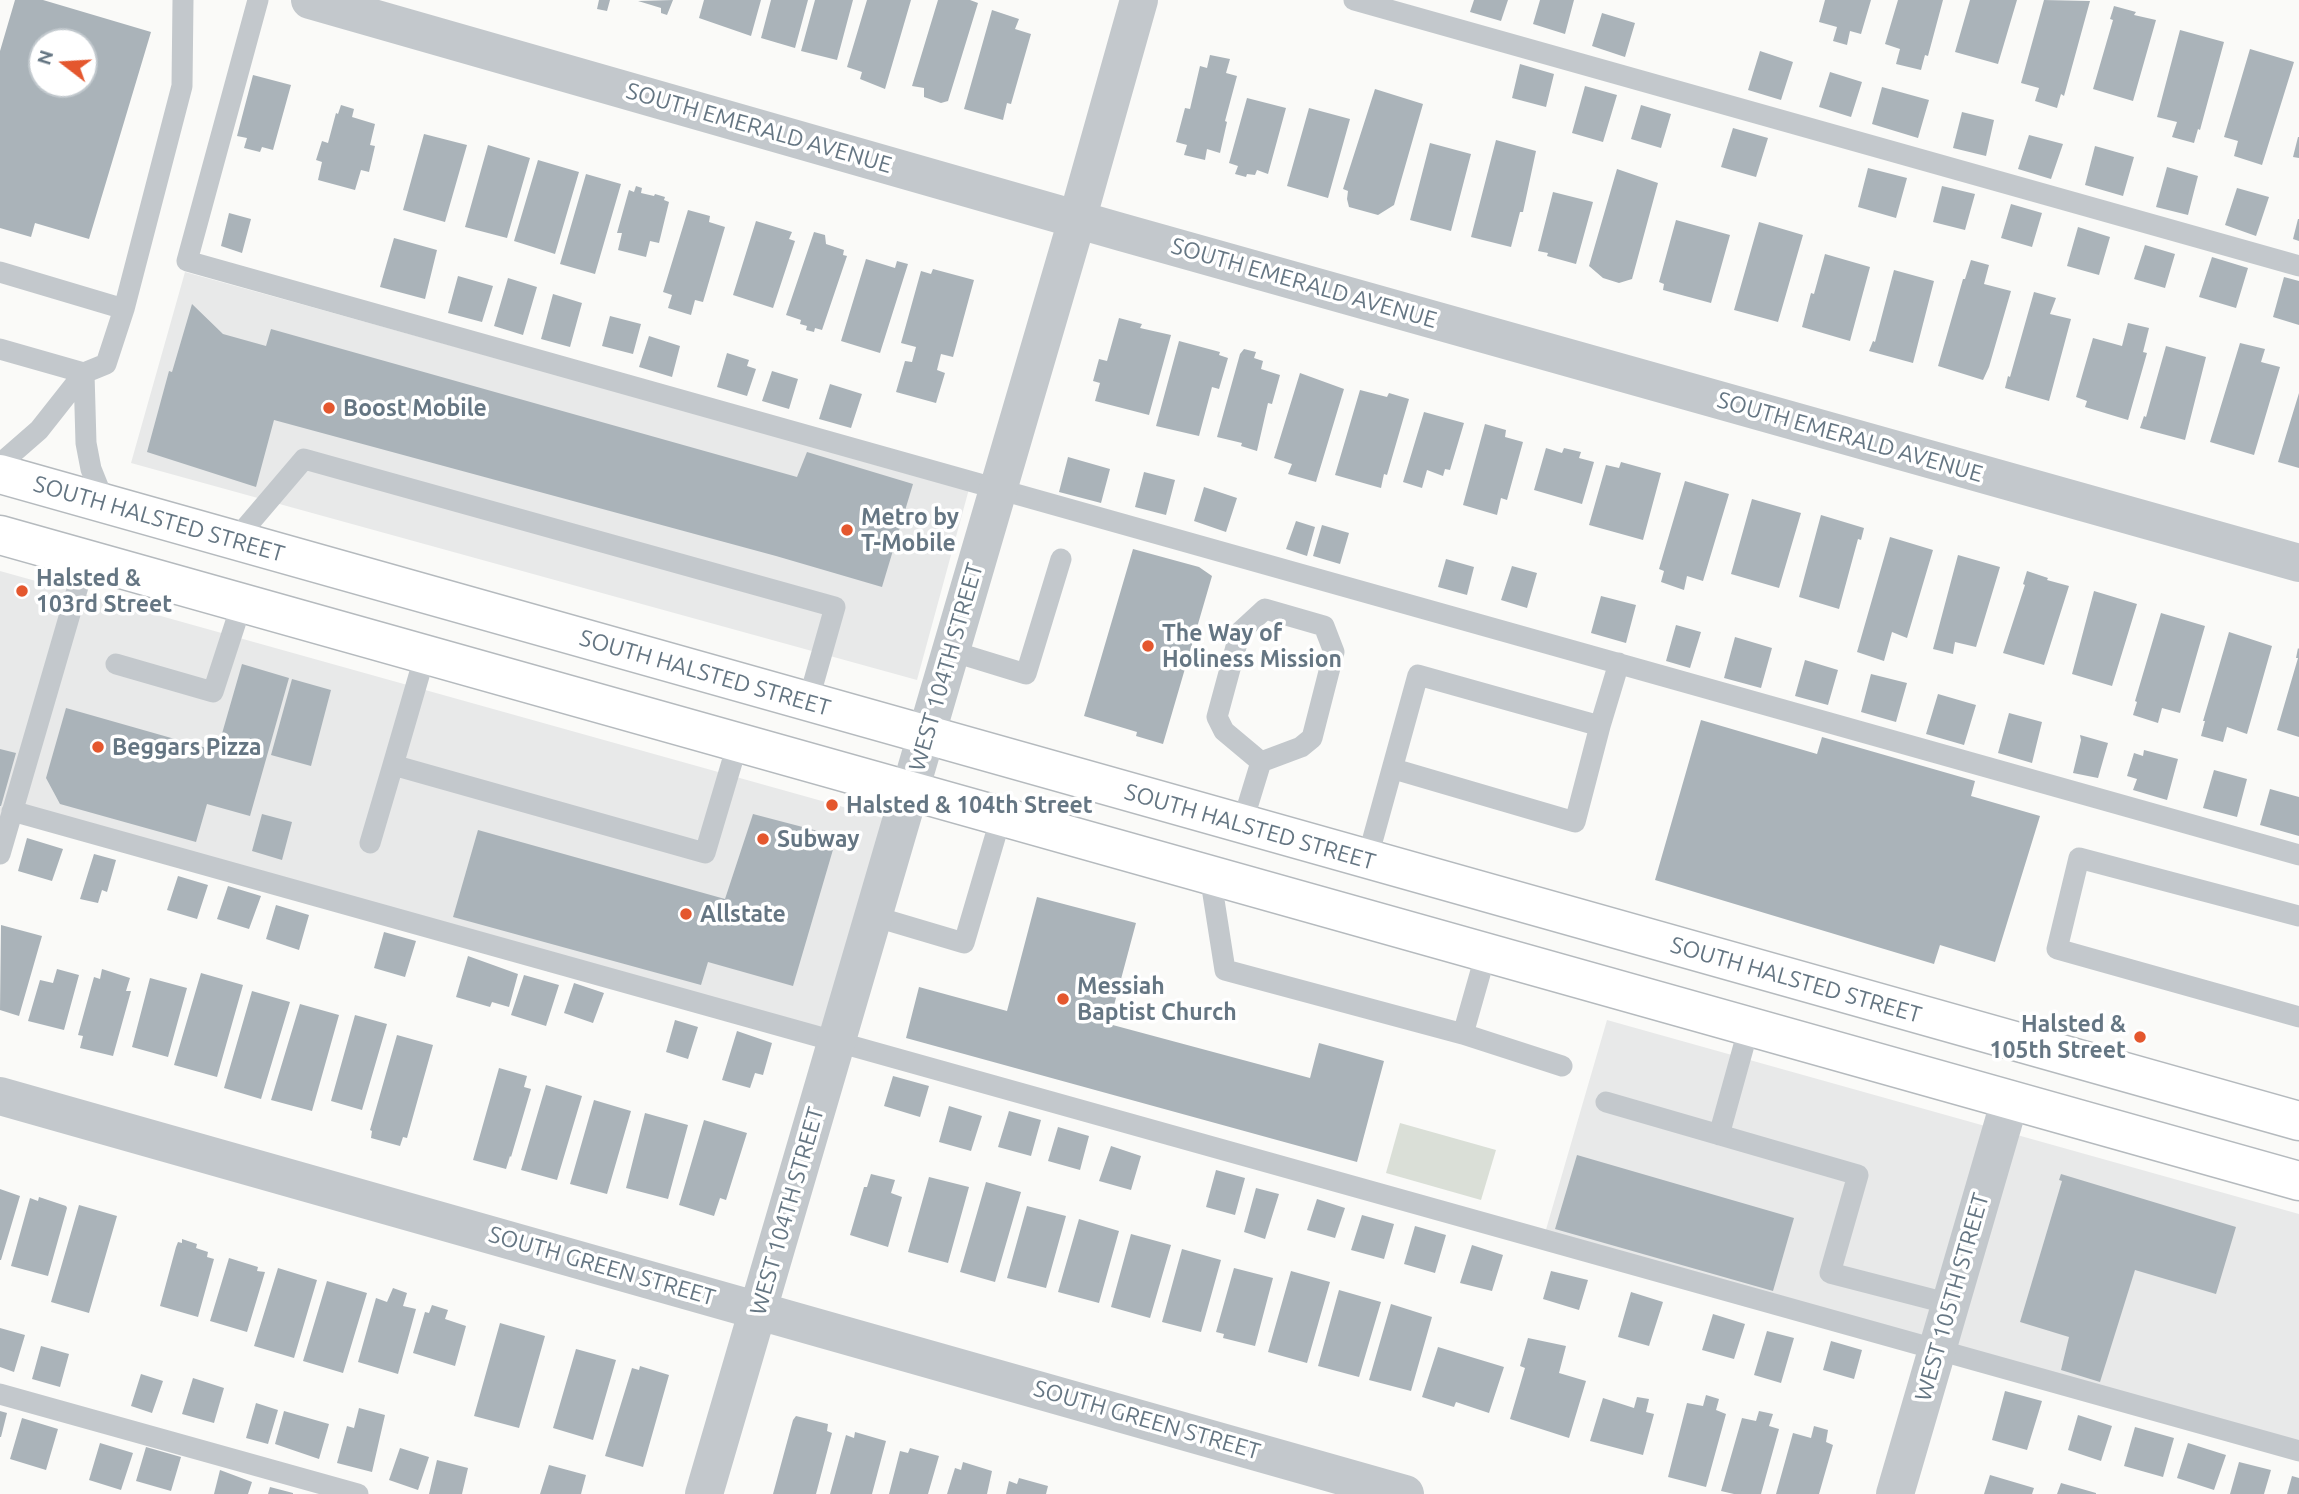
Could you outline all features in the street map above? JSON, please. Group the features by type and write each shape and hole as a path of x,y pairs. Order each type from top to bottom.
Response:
{"main road":[{"name":"SOUTH HALSTED STREET","path":"0,474 2299,1121"},
{"path":"0,535 2299,1181"},
{"path":"2010,1100 2026,1045"}],"street":[{"name":"SOUTH EMERALD AVENUE","path":"310,0 1077,220 2299,563"},
{"name":"WEST 104TH STREET","path":"704,1494 1139,0"},
{"name":"SOUTH GREEN STREET","path":"0,1096 1405,1494"},
{"name":"WEST 105TH STREET","path":"1895,1494 2010,1100"}],"lane":[{"path":"0,464 38,430 84,373 106,364 124,309 182,86 183,0"},
{"path":"258,0 187,261 2299,855"},
{"path":"1354,0 2299,266"},
{"path":"0,272 124,309"},
{"path":"0,349 84,373"},
{"path":"84,373 86,443 91,469 105,503"},
{"path":"235,540 304,459 835,607 808,702"},
{"path":"0,854 86,559"},
{"path":"951,651 1026,674 1061,559"},
{"path":"116,664 213,692 242,603"},
{"path":"1265,609 1324,626 1334,652 1312,738 1301,747 1261,762 1224,731 1217,718 1240,632 1265,609"},
{"path":"370,843 425,654"},
{"path":"1394,769 1575,822 1619,663"},
{"path":"1367,860 1418,675 1600,726"},
{"path":"393,765 705,853 738,742"},
{"path":"1242,824 1261,762"},
{"path":"12,811 2299,1451"},
{"path":"873,916 964,943 1001,817"},
{"path":"2299,916 2079,858 2057,949 2299,1017"},
{"path":"1210,875 1225,970 1463,1034 1562,1066"},
{"path":"1463,1034 1486,953"},
{"path":"1719,1135 1749,1027"},
{"path":"1606,1102 1858,1175 1830,1273 1950,1304"},
{"path":"0,1394 358,1494"}],"shaded area":[{"path":"185,272 969,489 917,680 131,463"},
{"path":"0,571 897,822 835,1035 8,803 0,827"},
{"path":"1607,1020 2299,1214 2299,1444 1545,1233"},
{"path":"1400,1123 1496,1150 1481,1200 1386,1173"}],"building":[{"path":"15,0 43,0 151,32 89,239 35,223 31,237 0,228 0,51"},
{"path":"599,0 610,0 607,11 597,9"},
{"path":"673,0 667,15 661,13 661,8 638,1"},
{"path":"704,0 761,0 751,36 699,18"},
{"path":"771,0 808,0 795,48 761,38"},
{"path":"815,0 853,0 837,60 801,51"},
{"path":"867,0 911,0 885,89 860,79 862,72 847,67"},
{"path":"938,0 970,0 978,3 948,101 941,103 924,97 924,88 912,86"},
{"path":"1474,0 1508,0 1501,21 1470,12"},
{"path":"1540,0 1574,0 1565,34 1533,24"},
{"path":"1825,0 1871,0 1861,34 1850,31 1847,45 1833,41 1837,27 1819,22"},
{"path":"1898,0 1943,0 1928,56 1925,55 1921,70 1896,64 1900,49 1885,44"},
{"path":"1970,0 2017,0 1998,64 1955,52"},
{"path":"2044,0 2090,1 2064,96 2061,94 2057,108 2035,101 2039,88 2021,83"},
{"path":"2114,6 2136,12 2134,15 2156,20 2133,101 2093,89 2113,20 2110,19"},
{"path":"992,10 1019,19 1015,29 1031,34 1011,104 1007,103 1003,120 964,109"},
{"path":"1602,13 1635,23 1625,57 1592,46"},
{"path":"2180,30 2224,42 2194,143 2172,137 2177,122 2157,117"},
{"path":"2250,49 2294,62 2262,165 2234,156 2238,141 2224,137"},
{"path":"1760,51 1793,62 1781,100 1748,90"},
{"path":"1210,55 1230,59 1226,73 1237,76 1220,153 1207,149 1205,160 1184,155 1187,145 1176,142 1185,108 1190,109 1200,66 1207,68"},
{"path":"1520,64 1554,74 1546,107 1512,98"},
{"path":"1830,72 1862,82 1851,117 1819,107"},
{"path":"253,75 291,85 273,150 262,147 260,152 244,148 247,138 237,136"},
{"path":"1585,86 1617,95 1603,142 1572,133"},
{"path":"1882,87 1929,100 1918,138 1872,124"},
{"path":"1375,89 1423,104 1394,205 1378,215 1349,207 1348,191 1343,189"},
{"path":"1247,98 1286,108 1268,174 1257,170 1255,175 1247,174 1246,177 1235,174 1238,166 1229,163"},
{"path":"341,105 354,109 352,117 375,124 370,145 375,146 369,172 361,170 355,190 318,180 322,162 316,160 322,141 328,143 336,113 338,114"},
{"path":"1641,105 1671,114 1661,148 1631,139"},
{"path":"1309,108 1350,119 1328,198 1287,186"},
{"path":"1962,112 1994,120 1986,156 1953,148"},
{"path":"1733,128 1768,138 1756,177 1721,167"},
{"path":"424,134 467,145 445,222 403,210"},
{"path":"2029,135 2063,144 2051,179 2018,169"},
{"path":"2299,137 2299,158 2293,157"},
{"path":"1496,140 1536,151 1523,212 1520,212 1511,247 1471,237"},
{"path":"1430,143 1471,154 1451,231 1410,220"},
{"path":"488,145 530,158 507,238 465,227"},
{"path":"2095,146 2134,157 2123,196 2085,185"},
{"path":"538,160 579,172 555,254 514,241"},
{"path":"2167,167 2198,176 2188,215 2156,207"},
{"path":"1868,168 1907,178 1896,218 1858,207"},
{"path":"1617,169 1658,183 1632,279 1619,283 1603,278 1589,266"},
{"path":"586,174 621,184 595,274 560,264"},
{"path":"636,186 642,188 641,193 665,197 664,200 669,202 659,243 650,241 646,257 618,250 622,233 617,233 629,190 634,192"},
{"path":"1942,186 1975,194 1965,230 1933,222"},
{"path":"2237,188 2269,197 2256,236 2225,225"},
{"path":"1553,192 1593,202 1576,264 1538,251"},
{"path":"2011,204 2042,213 2032,247 2001,238"},
{"path":"688,210 710,216 709,222 725,227 703,302 695,300 691,315 668,308 672,295 663,292"},
{"path":"229,213 251,219 242,253 221,246"},
{"path":"2299,219 2299,241 2293,239"},
{"path":"1676,220 1730,235 1711,303 1663,290 1664,284 1659,282"},
{"path":"756,221 792,232 789,239 795,241 773,308 733,295"},
{"path":"1759,222 1803,235 1778,322 1734,310"},
{"path":"2078,227 2110,237 2099,275 2067,266"},
{"path":"814,232 825,235 826,244 844,250 843,255 847,256 822,330 815,328 814,332 806,330 807,326 800,324 801,320 786,315"},
{"path":"394,238 437,250 425,299 380,287"},
{"path":"2145,245 2175,254 2165,288 2134,279"},
{"path":"1825,254 1870,267 1850,341 1802,327"},
{"path":"2212,257 2248,268 2236,308 2199,297"},
{"path":"866,259 895,268 897,261 908,264 880,353 841,341"},
{"path":"1971,260 1989,265 1984,284 2011,291 1983,380 1938,366"},
{"path":"933,269 974,280 953,357 941,354 937,370 945,373 936,403 896,392 905,361 912,362 916,347 901,343 921,271 931,274"},
{"path":"1894,270 1934,281 1913,363 1869,351 1873,341 1875,342"},
{"path":"458,276 493,286 482,322 448,313"},
{"path":"2284,277 2299,281 2299,325 2273,317"},
{"path":"508,278 537,287 523,335 494,326"},
{"path":"2034,292 2056,298 2050,314 2071,319 2049,401 2005,388"},
{"path":"553,294 582,303 570,347 541,339"},
{"path":"192,304 223,334 266,346 271,329 797,477 807,452 913,484 882,587 274,420 256,487 147,452 169,371 172,372"},
{"path":"610,316 641,324 633,354 602,346"},
{"path":"1119,318 1142,324 1140,328 1171,335 1149,415 1095,401 1100,383 1093,381 1099,359 1107,361"},
{"path":"2128,323 2149,328 2143,352 2147,353 2128,420 2085,407 2087,401 2076,397 2093,338 2122,346"},
{"path":"649,336 680,346 672,377 639,367"},
{"path":"1179,341 1220,352 1219,355 1228,358 1219,389 1212,387 1199,436 1156,426"},
{"path":"2240,343 2265,349 2261,362 2280,367 2254,455 2210,442"},
{"path":"2166,346 2206,357 2185,440 2140,428 2144,416 2146,417"},
{"path":"1244,349 1256,352 1254,358 1263,361 1261,369 1280,375 1272,404 1268,403 1257,451 1241,446 1242,443 1217,437 1240,354"},
{"path":"727,353 749,360 747,366 756,369 747,396 717,387"},
{"path":"772,371 798,379 789,409 762,401"},
{"path":"1300,373 1344,389 1316,482 1288,474 1292,464 1274,458"},
{"path":"830,384 862,394 851,428 819,419"},
{"path":"1360,390 1387,397 1389,393 1409,399 1381,488 1335,475"},
{"path":"2299,393 2299,468 2278,462"},
{"path":"1424,412 1464,423 1450,470 1445,469 1443,476 1427,470 1422,488 1403,482"},
{"path":"1485,424 1506,430 1505,437 1523,442 1507,500 1501,498 1497,515 1463,505"},
{"path":"1546,448 1562,453 1564,448 1581,452 1579,458 1594,462 1582,504 1534,490"},
{"path":"1068,457 1110,469 1101,503 1059,492"},
{"path":"1621,462 1661,473 1643,540 1589,525 1606,465 1619,468"},
{"path":"1144,472 1175,480 1166,515 1135,507"},
{"path":"1685,481 1729,494 1703,581 1687,576 1684,590 1661,582 1664,571 1659,569"},
{"path":"1204,487 1237,498 1226,532 1194,521"},
{"path":"1752,499 1801,513 1779,588 1731,574"},
{"path":"1821,515 1864,528 1861,540 1858,539 1839,609 1799,597"},
{"path":"1296,521 1315,527 1307,556 1286,549"},
{"path":"1322,525 1349,533 1340,564 1313,556"},
{"path":"1890,537 1933,550 1907,638 1892,632 1884,661 1857,652"},
{"name":"The Way of Holiness Mission","path":"1133,549 1199,567 1212,576 1163,744 1136,736 1137,732 1084,716"},
{"path":"1958,555 2000,567 1976,647 1955,642 1953,654 1933,649"},
{"path":"1446,559 1474,567 1467,595 1438,587"},
{"path":"1512,566 1537,573 1527,608 1501,600"},
{"path":"2027,571 2069,586 2044,665 2003,653"},
{"path":"2094,591 2137,604 2112,686 2072,674"},
{"path":"1601,596 1636,605 1626,643 1591,633"},
{"path":"2161,613 2205,626 2180,713 2162,708 2158,723 2133,715"},
{"path":"1676,625 1701,632 1690,668 1666,661"},
{"path":"2229,632 2272,646 2247,734 2227,727 2223,742 2201,736"},
{"path":"1735,637 1772,648 1761,688 1724,678"},
{"path":"2298,648 2299,737 2277,730 2298,658"},
{"path":"1805,660 1838,670 1828,705 1795,696"},
{"path":"242,664 289,678 250,816 207,804 196,842 60,804 46,778 66,708 217,751"},
{"path":"1871,674 1907,683 1896,722 1861,712"},
{"path":"292,679 331,690 311,766 271,755"},
{"path":"1938,694 1976,705 1964,745 1926,734"},
{"path":"2009,713 2042,722 2032,763 1998,753"},
{"path":"1701,720 1817,754 1822,737 1975,781 1971,796 2040,816 1995,962 1940,945 1934,964 1655,880"},
{"path":"2080,735 2108,743 2098,778 2073,773"},
{"path":"0,749 16,753 1,806 0,806"},
{"path":"2144,750 2178,759 2167,800 2133,790 2137,779 2127,776 2134,753 2143,756"},
{"path":"2214,770 2247,779 2237,817 2203,808"},
{"path":"2270,789 2299,797 2299,836 2260,825"},
{"path":"262,814 292,822 282,860 252,851"},
{"path":"753,814 837,836 793,986 708,962 701,985 453,917 478,830 725,899"},
{"path":"27,838 63,849 52,881 18,871"},
{"path":"94,854 116,860 107,892 102,890 98,903 80,899"},
{"path":"178,876 208,885 197,919 167,910"},
{"path":"228,886 261,896 249,929 217,919"},
{"path":"1037,897 1136,923 1109,1024 1310,1078 1319,1043 1384,1061 1357,1162 906,1038 919,987 1007,1011"},
{"path":"276,905 309,915 299,950 266,939"},
{"path":"1,925 42,936 19,1016 0,1010"},
{"path":"384,932 416,941 405,977 374,968"},
{"path":"468,956 518,974 509,1007 492,1002 490,1007 456,997"},
{"path":"57,969 79,975 64,1030 28,1021 40,980 53,983"},
{"path":"102,969 130,978 126,991 131,991 113,1056 80,1048 83,1036 78,1035 94,977 100,979"},
{"path":"201,973 243,985 217,1077 174,1065"},
{"path":"524,975 559,985 546,1026 511,1015"},
{"path":"150,978 187,988 168,1057 132,1047"},
{"path":"574,983 604,993 593,1023 564,1013"},
{"path":"252,991 290,1002 261,1099 224,1088"},
{"path":"300,1004 339,1015 312,1111 271,1100"},
{"path":"355,1015 387,1024 362,1110 331,1101"},
{"path":"675,1020 698,1027 688,1059 666,1052"},
{"path":"737,1031 772,1043 763,1075 755,1073 750,1088 722,1080"},
{"path":"397,1035 433,1045 407,1138 403,1137 400,1146 371,1138 370,1130"},
{"path":"499,1068 527,1076 524,1087 531,1089 506,1169 473,1160"},
{"path":"893,1076 929,1086 920,1117 884,1106"},
{"path":"546,1085 582,1096 557,1180 521,1170"},
{"path":"594,1100 631,1111 607,1194 570,1184"},
{"path":"949,1106 982,1116 971,1151 939,1142"},
{"path":"1009,1111 1041,1120 1031,1156 998,1147"},
{"path":"645,1113 688,1125 668,1199 626,1188"},
{"path":"704,1120 747,1133 726,1200 720,1198 714,1216 679,1205"},
{"path":"1058,1127 1089,1136 1080,1170 1048,1161"},
{"path":"1111,1146 1141,1156 1131,1190 1099,1181"},
{"path":"1577,1155 1794,1218 1773,1291 1555,1229"},
{"path":"1216,1170 1245,1178 1235,1215 1206,1207"},
{"path":"871,1174 895,1180 891,1193 902,1197 888,1247 850,1235 864,1187 867,1187"},
{"path":"2061,1174 2236,1227 2216,1294 2135,1270 2100,1382 2061,1370 2069,1337 2020,1322 2062,1181 2059,1180"},
{"path":"929,1177 969,1187 948,1263 908,1252"},
{"path":"986,1182 1021,1192 995,1282 960,1272"},
{"path":"1256,1188 1279,1194 1265,1239 1244,1232"},
{"path":"0,1189 20,1196 1,1260 0,1260"},
{"path":"39,1197 67,1208 48,1276 11,1266 30,1198 38,1201"},
{"path":"1317,1199 1345,1208 1335,1238 1307,1230"},
{"path":"79,1205 117,1216 89,1313 51,1302"},
{"path":"1027,1206 1066,1216 1046,1288 1007,1278"},
{"path":"1362,1215 1394,1224 1384,1259 1351,1250"},
{"path":"1079,1219 1119,1231 1099,1303 1058,1292"},
{"path":"1415,1226 1446,1235 1435,1273 1404,1264"},
{"path":"1131,1234 1171,1245 1150,1318 1111,1307"},
{"path":"182,1239 197,1244 196,1248 208,1252 207,1257 214,1259 198,1317 160,1306 176,1247 178,1242 182,1243"},
{"path":"1472,1245 1503,1255 1492,1291 1460,1283"},
{"path":"1182,1249 1221,1260 1201,1332 1162,1322"},
{"path":"229,1258 258,1267 257,1271 265,1272 247,1332 210,1321"},
{"path":"278,1268 317,1280 294,1358 254,1346"},
{"path":"1234,1268 1273,1278 1255,1346 1223,1338 1224,1334 1216,1332"},
{"path":"1291,1271 1330,1282 1307,1363 1268,1352"},
{"path":"1551,1271 1588,1280 1579,1310 1543,1299"},
{"path":"327,1281 367,1293 343,1373 303,1361"},
{"path":"393,1288 407,1293 403,1306 416,1309 398,1374 358,1362 376,1298 387,1302"},
{"path":"1339,1290 1381,1302 1359,1377 1318,1366"},
{"path":"1631,1292 1663,1302 1649,1346 1618,1337"},
{"path":"1391,1304 1432,1317 1411,1391 1369,1380"},
{"path":"432,1305 448,1310 445,1319 466,1326 455,1366 413,1353 425,1312 429,1313"},
{"path":"1713,1314 1745,1324 1734,1359 1702,1350"},
{"path":"500,1323 545,1336 519,1428 474,1416"},
{"path":"0,1328 25,1335 14,1372 0,1367"},
{"path":"1767,1331 1794,1338 1781,1383 1754,1375"},
{"path":"1528,1338 1566,1346 1559,1373 1586,1381 1569,1438 1510,1419 1525,1368 1520,1366"},
{"path":"1831,1341 1862,1350 1854,1379 1823,1370"},
{"path":"41,1346 69,1354 60,1387 32,1379"},
{"path":"1438,1347 1504,1367 1489,1413 1456,1402 1454,1407 1422,1397"},
{"path":"576,1349 616,1360 593,1440 553,1428"},
{"path":"640,1366 669,1375 643,1467 605,1456 632,1368 639,1370"},
{"path":"141,1374 163,1381 152,1413 131,1406"},
{"path":"193,1378 224,1388 214,1423 182,1414"},
{"path":"2005,1391 2042,1401 2027,1450 1992,1440"},
{"path":"1706,1395 1719,1399 1716,1410 1726,1414 1706,1487 1668,1477 1687,1403 1703,1406"},
{"path":"1637,1397 1649,1399 1646,1412 1654,1414 1643,1455 1590,1441 1603,1398 1634,1408"},
{"path":"256,1403 278,1410 268,1444 246,1438"},
{"path":"359,1408 385,1415 372,1472 337,1463 347,1426 354,1428"},
{"path":"0,1411 7,1413 1,1437 0,1437"},
{"path":"284,1411 329,1424 319,1459 275,1444"},
{"path":"1759,1411 1773,1414 1769,1426 1779,1429 1761,1494 1721,1491 1742,1418 1756,1421"},
{"path":"2078,1415 2112,1426 2101,1461 2068,1450"},
{"path":"796,1416 828,1424 827,1431 832,1433 816,1494 773,1494 793,1420"},
{"path":"22,1418 58,1429 46,1470 10,1459"},
{"path":"1814,1426 1828,1430 1826,1442 1833,1445 1819,1494 1776,1494 1793,1433 1811,1438"},
{"path":"2135,1427 2174,1438 2163,1477 2124,1466"},
{"path":"855,1432 886,1441 872,1494 830,1494 846,1435 854,1438"},
{"path":"100,1443 133,1453 121,1490 89,1480"},
{"path":"2188,1443 2226,1455 2214,1490 2177,1478"},
{"path":"146,1447 181,1457 171,1491 136,1481"},
{"path":"400,1448 429,1457 418,1490 389,1480"},
{"path":"910,1448 939,1456 928,1494 889,1494 900,1451 908,1453"},
{"path":"437,1460 468,1468 462,1494 429,1494"},
{"path":"963,1462 992,1471 987,1494 947,1494 955,1468 961,1470"},
{"path":"2239,1462 2271,1470 2264,1494 2230,1494"},
{"path":"549,1465 586,1475 581,1494 540,1494"},
{"path":"220,1470 252,1482 248,1494 214,1494"},
{"path":"1990,1475 2034,1488 2032,1494 1984,1494"},
{"path":"2292,1476 2299,1478 2299,1494 2287,1494"},
{"path":"1019,1478 1048,1486 1046,1494 1006,1494 1009,1481 1017,1484"},
{"path":"2061,1483 2096,1493 2096,1494 2057,1494"},
{"path":"270,1487 293,1493 293,1494 268,1494"}],"place":[{"name":"Boost Mobile","path":"329,408"},
{"name":"Metro by T-Mobile","path":"847,530"},
{"name":"Halsted & 103rd Street","path":"22,591"},
{"name":"The Way of Holiness Mission","path":"1148,646"},
{"name":"Beggars Pizza","path":"98,747"},
{"name":"Halsted & 104th Street","path":"832,805"},
{"name":"Subway","path":"763,839"},
{"name":"Allstate","path":"686,914"},
{"name":"Messiah Baptist Church","path":"1063,999"},
{"name":"Halsted & 105th Street","path":"2140,1037"}]}
